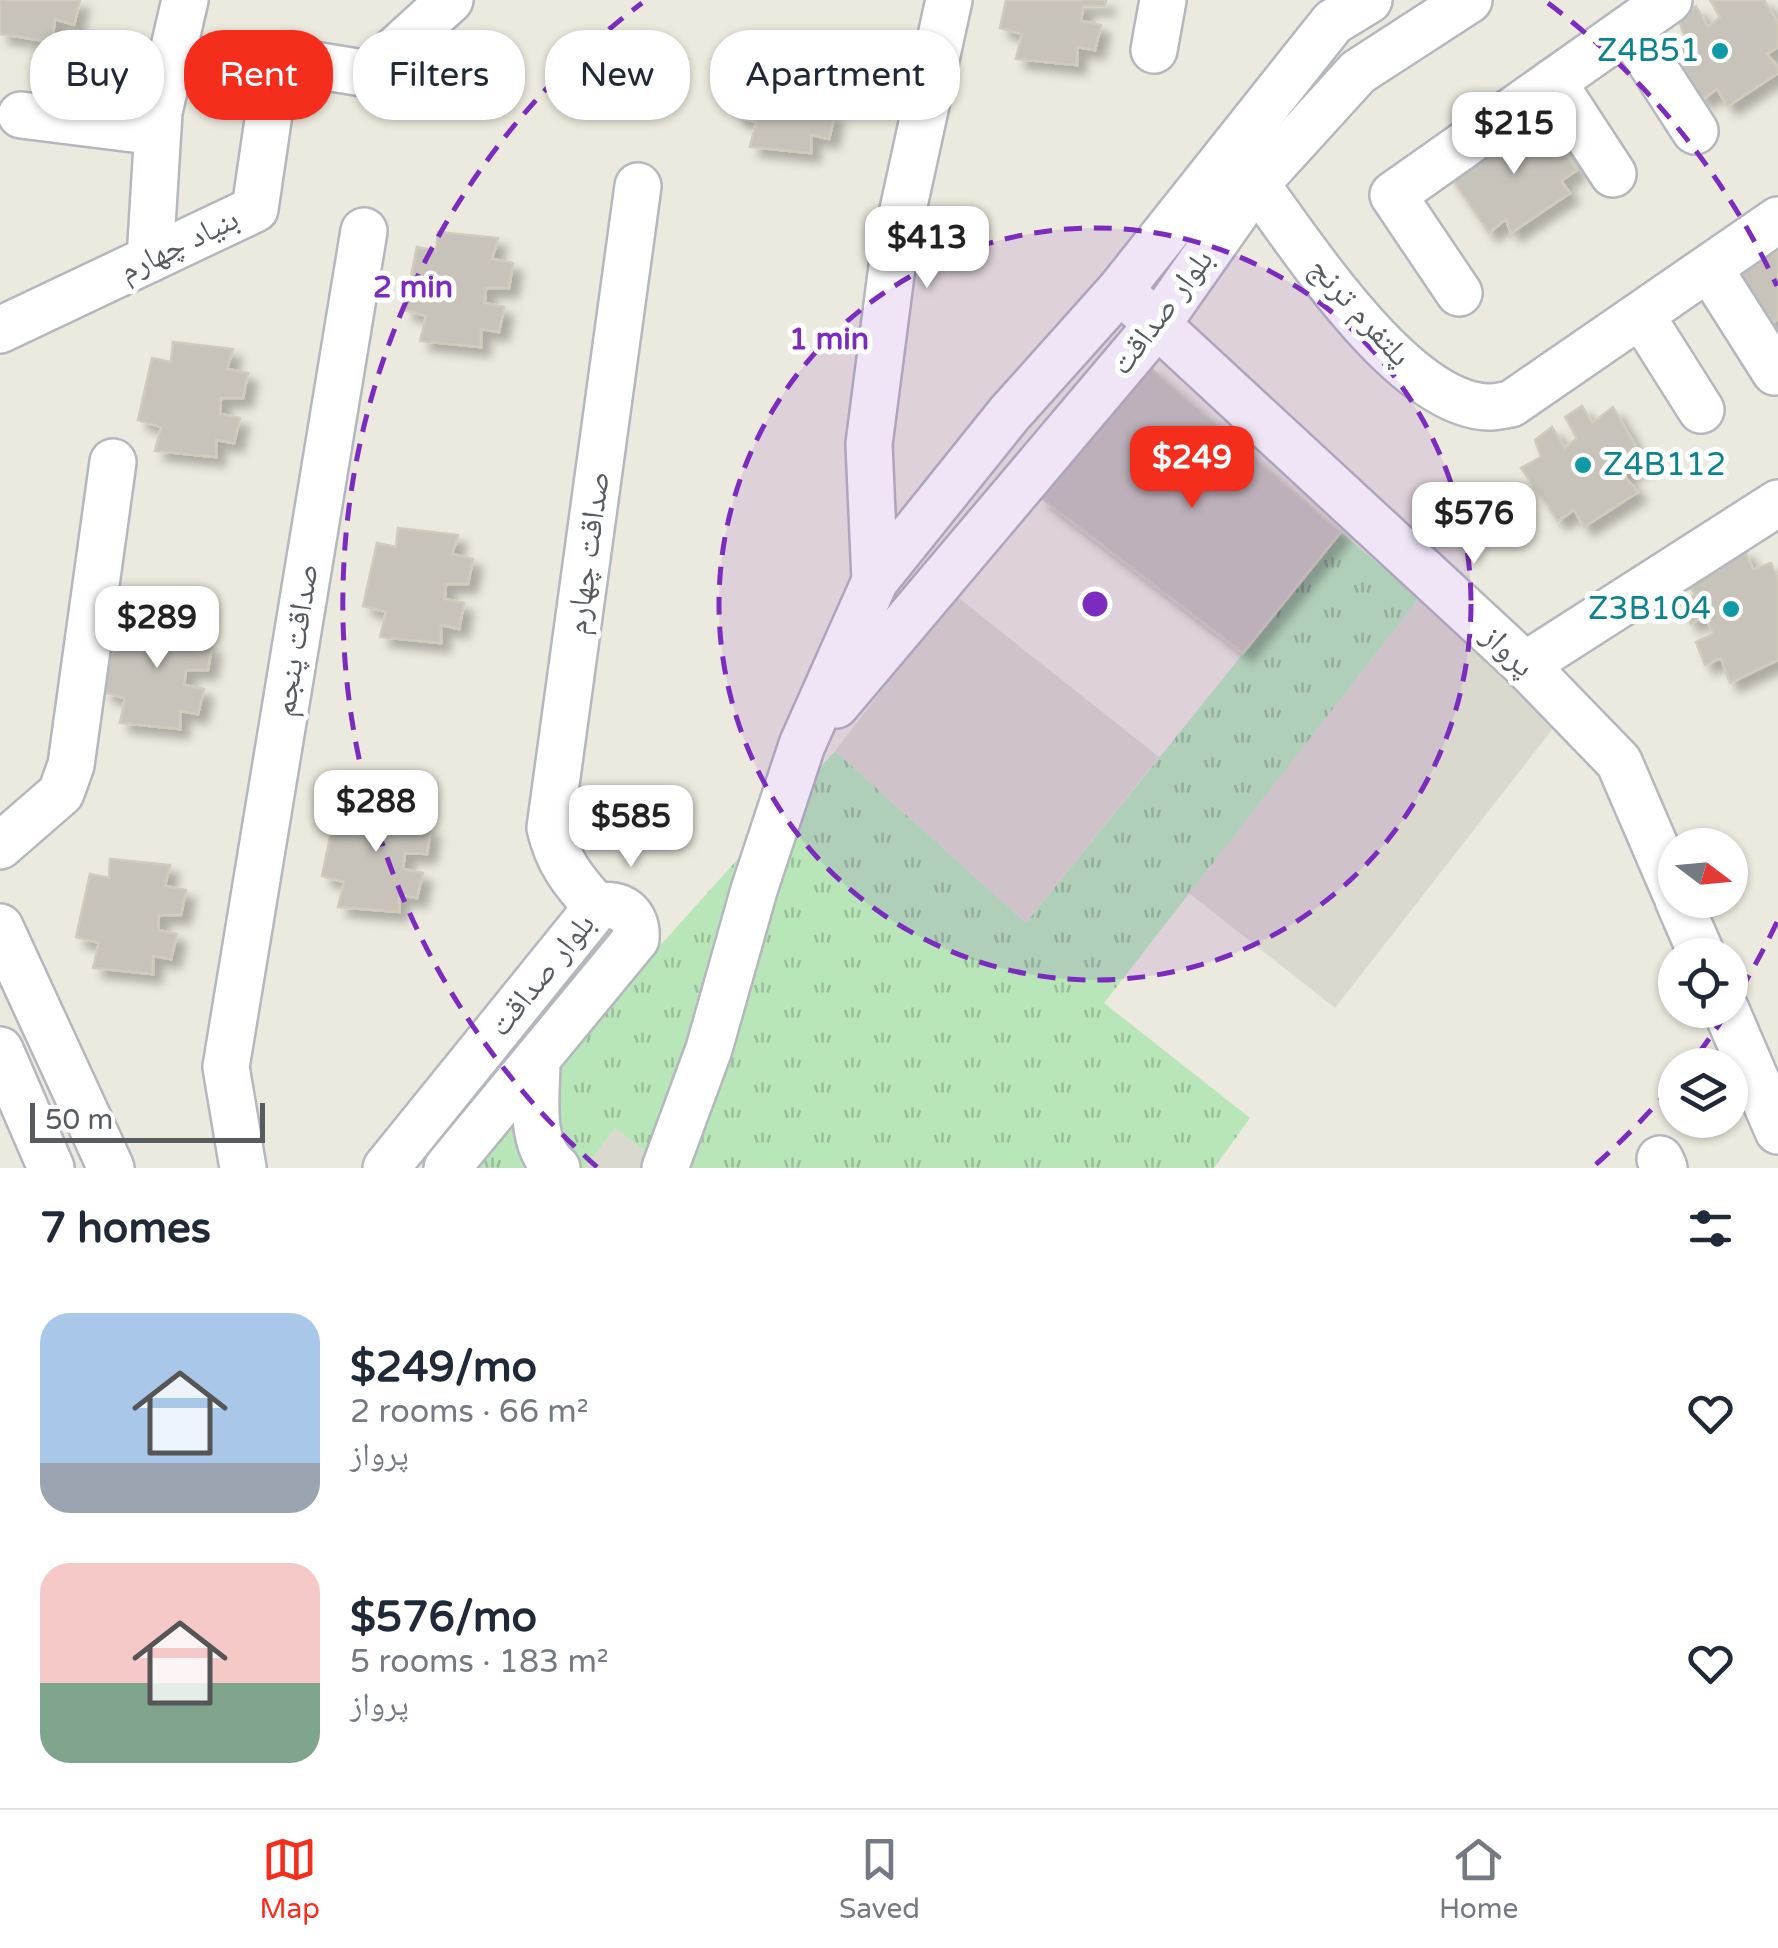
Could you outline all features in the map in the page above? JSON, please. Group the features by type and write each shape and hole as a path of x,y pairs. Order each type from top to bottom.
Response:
{"street":[{"path":"150,260 157,132 186,0"},
{"name":"بنیاد چهارم","path":"0,330 256,209 277,59 369,74 450,0"},
{"path":"876,581 868,444 894,251 950,0"},
{"path":"1154,50 1163,0"},
{"name":"بلوار صداقت","path":"802,745 1157,325 1256,184 1358,72 1470,0"},
{"path":"1459,294 1393,195 1669,0"},
{"name":"بلوار صداقت","path":"666,1168 709,1049 754,890 802,745 876,581 1010,414 1120,290 1341,7"},
{"path":"1629,28 1695,131"},
{"path":"1552,82 1612,174"},
{"path":"21,114 157,132"},
{"name":"پلتفرم ترنج","path":"1256,184 1360,321 1442,392 1487,407 1511,404 1778,220"},
{"name":"صداقت چهارم","path":"596,907 570,879 556,855 550,828 638,186"},
{"name":"صداقت پنجم","path":"243,1168 226,1067 364,230"},
{"path":"1709,268 1775,372"},
{"name":"پرواز","path":"1120,290 1525,666 1618,762 1658,853"},
{"path":"1641,315 1701,410"},
{"path":"0,846 61,794 72,766 113,462"},
{"path":"1525,666 1778,504"},
{"name":"بلوار صداقت","path":"386,1168 596,907 622,907 637,928 636,939 537,1060 459,1166"},
{"path":"0,927 111,1168"},
{"path":"1734,1028 1778,1130"},
{"path":"0,1050 52,1168"},
{"name":"بلوار صداقت","path":"537,1060 538,1137 551,1164 557,1168"}],"shaded area":[{"path":"955,595 1159,757 1026,923 835,751"},
{"path":"1419,598 1565,713 1335,1008 1189,893"},
{"path":"615,1128 667,1168 585,1168"}],"green space":[{"path":"1341,532 1419,598 1104,1003 1250,1118 1214,1168 667,1168 615,1128 585,1168 460,1168 835,751 1026,923"}],"building":[{"path":"0,0 80,0 74,25 55,19 54,30 30,30 30,39 0,34"},
{"path":"1006,0 1106,0 1105,6 1083,6 1081,21 1101,25 1095,50 1077,47 1077,65 1016,59 1022,34 1000,28"},
{"name":"Z4B51","path":"1710,0 1764,0 1778,23 1778,47 1767,54 1778,67 1778,73 1728,106 1717,89 1702,100 1665,47 1685,36 1678,19 1696,6 1708,27 1720,17"},
{"path":"1542,118 1577,170 1561,181 1570,193 1511,233 1506,219 1489,233 1448,173 1483,138 1493,155 1506,145 1501,131 1521,131"},
{"path":"749,120 834,120 829,139 811,135 811,153 750,147 756,122"},
{"path":"438,232 498,238 492,259 513,263 509,288 486,288 485,303 504,307 499,332 481,329 481,347 420,341 426,316 404,310 417,247 436,251"},
{"path":"1764,236 1775,252 1778,250 1778,319 1769,325 1732,272"},
{"path":"173,342 233,349 227,369 248,373 243,398 221,398 220,414 240,418 234,443 216,440 216,457 155,451 161,427 138,420 152,358 171,362"},
{"path":"1148,366 1341,532 1243,653 1040,497"},
{"name":"Z4B112","path":"1582,406 1592,423 1613,407 1645,462 1623,475 1638,492 1584,527 1574,510 1558,521 1521,468 1541,457 1535,440 1552,427 1565,448 1577,438 1565,417"},
{"path":"398,528 458,535 452,554 473,559 468,584 446,584 445,599 464,603 459,629 441,625 441,643 380,637 386,612 363,606 377,543 396,547"},
{"name":"Z3B104","path":"1744,549 1753,569 1771,563 1778,579 1778,660 1730,683 1721,658 1705,665 1696,642 1714,633 1704,616 1691,624 1680,603 1695,595 1682,571"},
{"path":"137,614 197,621 192,640 212,645 208,670 186,670 184,685 204,689 198,714 180,711 180,729 120,723 125,698 103,692 117,629 135,633"},
{"path":"356,798 416,804 411,824 431,828 427,854 405,853 403,869 423,873 417,898 399,895 399,912 338,907 344,882 322,876 335,813 354,817"},
{"path":"110,859 170,865 165,886 186,890 181,915 159,915 158,930 177,934 171,959 153,956 153,974 93,968 99,943 76,937 90,874 109,878"}],"place":[{"name":"Z4B51","path":"1720,51"},
{"name":"Z4B112","path":"1583,465"},
{"name":"Z3B104","path":"1731,609"}]}
